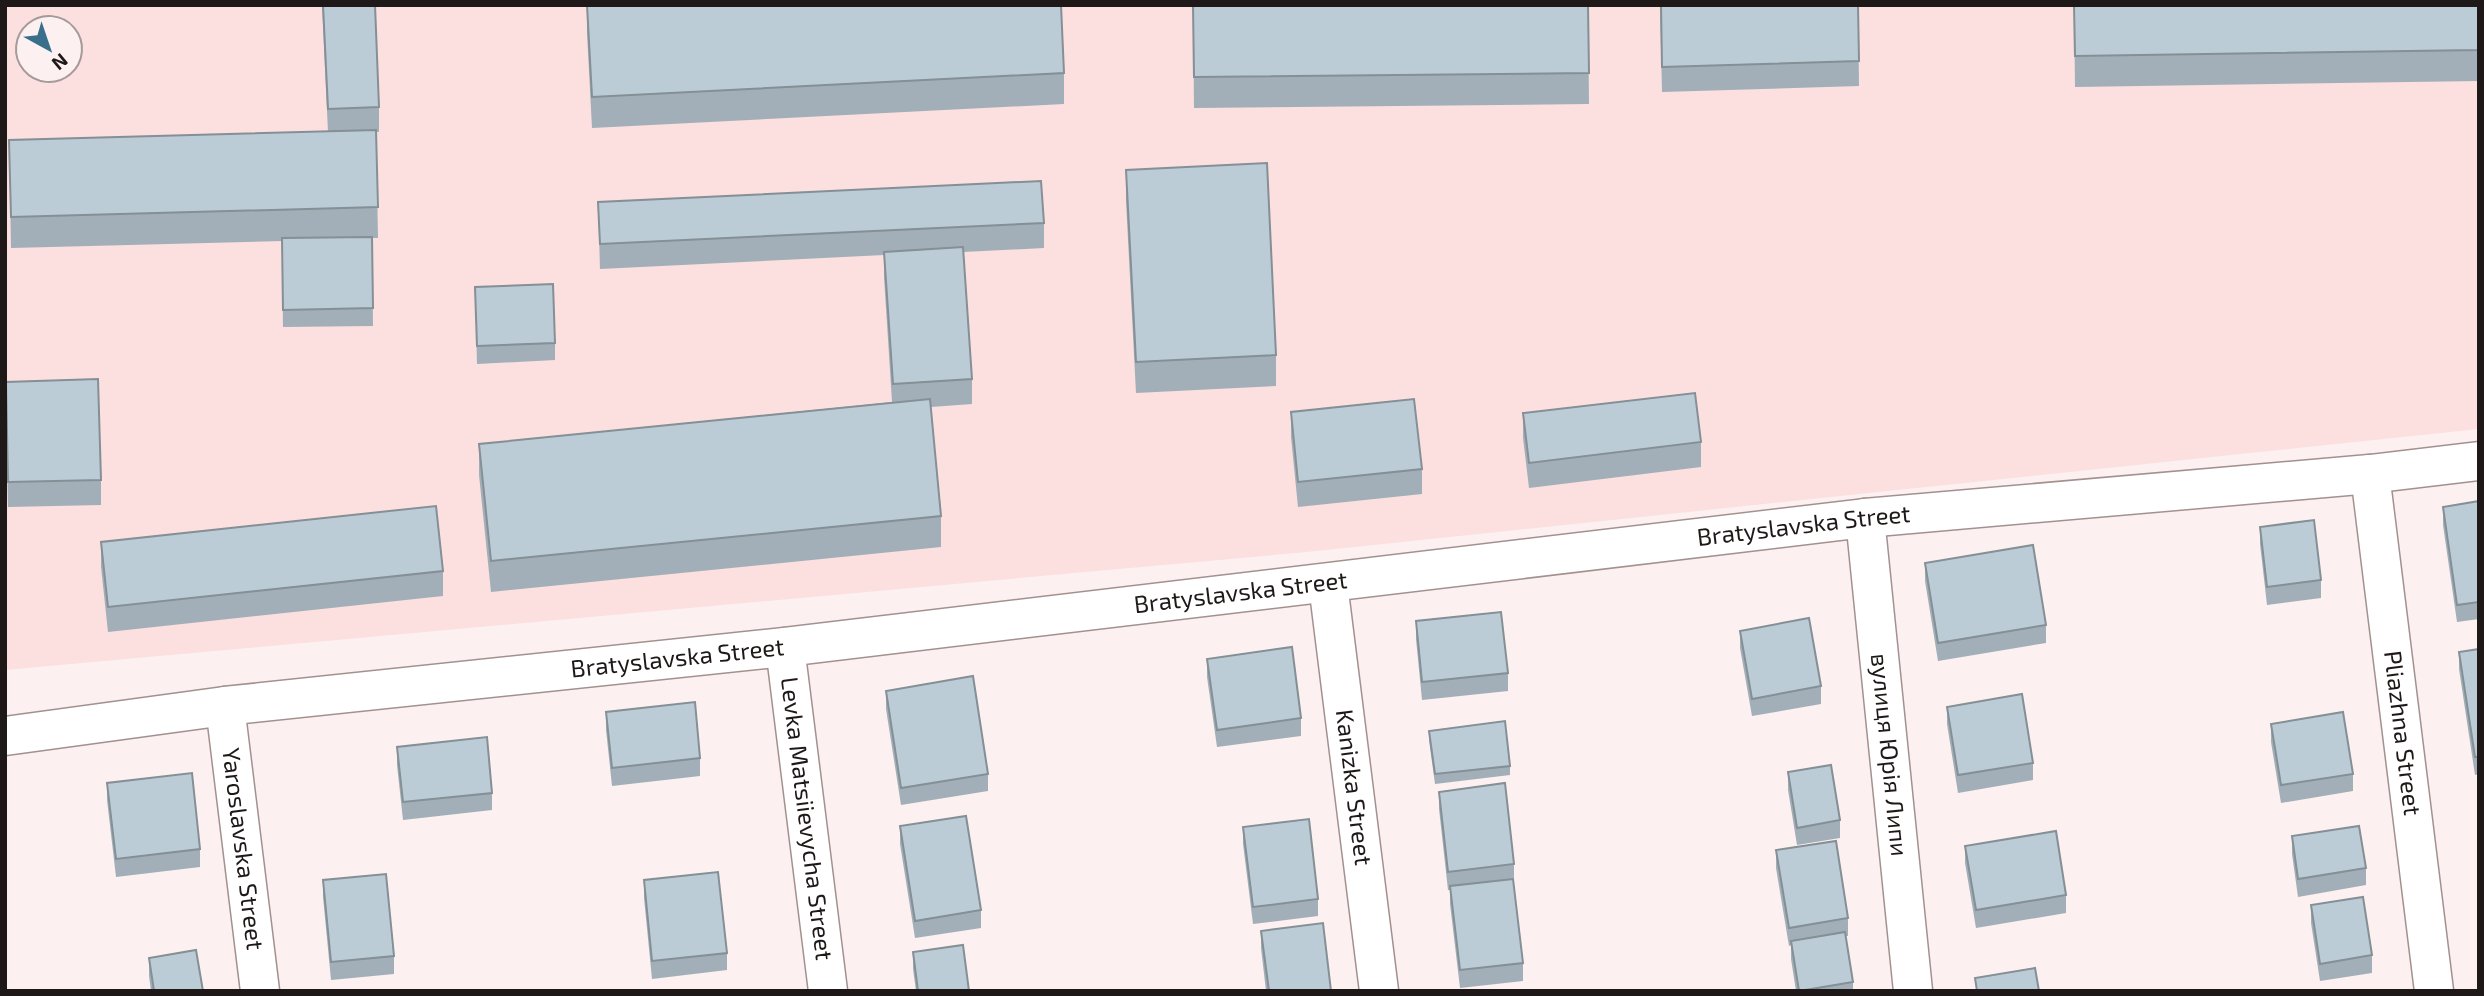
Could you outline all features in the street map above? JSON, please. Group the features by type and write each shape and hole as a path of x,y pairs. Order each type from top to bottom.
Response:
{"street":[{"name":"Bratyslavska Street","path":"5,737 225,706 785,647 1865,518 2370,474 2479,461"},
{"name":"Pliazhna Street","path":"2370,474 2434,991"},
{"name":"вулиця Юрія Липи","path":"1865,518 1913,991"},
{"name":"Kanizka Street","path":"1328,583 1379,991"},
{"name":"Levka Matsiievycha Street","path":"785,647 828,991"},
{"name":"Yaroslavska Street","path":"225,706 260,991"}],"shaded area":[{"path":"5,5 2479,5 2479,429 1307,552 5,670"}],"building":[{"path":"323,5 375,5 379,107 328,109"},
{"path":"587,5 1061,5 1064,73 592,97"},
{"path":"1193,5 1588,5 1589,73 1194,77"},
{"path":"1661,5 1858,5 1859,61 1662,67"},
{"path":"2074,5 2479,5 2479,50 2075,56"},
{"path":"376,130 378,207 11,217 9,140"},
{"path":"1267,163 1276,355 1136,362 1126,170"},
{"path":"1041,181 1044,223 600,244 598,202"},
{"path":"372,237 373,308 283,310 282,238"},
{"path":"963,247 972,379 893,384 884,252"},
{"path":"553,284 555,343 477,346 475,287"},
{"path":"98,379 101,480 8,482 6,382"},
{"path":"1695,393 1701,442 1529,463 1523,413"},
{"path":"930,399 941,516 491,561 479,444"},
{"path":"1414,399 1422,469 1298,482 1291,412"},
{"path":"2479,501 2479,602 2457,605 2443,507"},
{"path":"436,506 443,571 108,607 101,542"},
{"path":"2314,520 2321,580 2267,587 2260,527"},
{"path":"2033,545 2046,625 1938,643 1925,563"},
{"path":"1501,612 1508,673 1422,682 1416,621"},
{"path":"1809,618 1821,686 1752,699 1740,631"},
{"path":"1292,647 1301,718 1217,730 1207,659"},
{"path":"2479,649 2479,757 2475,757 2459,652"},
{"path":"973,676 988,774 901,788 886,691"},
{"path":"2022,694 2033,763 1958,775 1947,707"},
{"path":"695,702 700,758 612,768 606,712"},
{"path":"2343,712 2353,774 2281,785 2271,724"},
{"path":"1505,721 1510,766 1435,774 1429,731"},
{"path":"487,737 492,793 403,802 397,747"},
{"path":"1831,765 1840,820 1797,828 1788,772"},
{"path":"192,773 200,849 116,859 107,783"},
{"path":"1505,783 1514,864 1448,872 1439,792"},
{"path":"966,816 981,910 915,921 900,826"},
{"path":"1309,819 1318,899 1253,907 1243,827"},
{"path":"2359,826 2366,868 2298,879 2292,836"},
{"path":"2056,831 2066,895 1976,910 1965,846"},
{"path":"1836,841 1848,918 1789,928 1776,850"},
{"path":"718,872 727,953 652,961 644,880"},
{"path":"386,874 394,956 331,962 323,880"},
{"path":"1513,879 1523,963 1460,970 1450,886"},
{"path":"2363,897 2372,955 2320,964 2311,905"},
{"path":"1323,923 1331,991 1269,991 1261,931"},
{"path":"1845,932 1853,982 1799,991 1791,941"},
{"path":"963,945 969,991 918,991 913,952"},
{"path":"196,950 203,991 154,991 149,958"},
{"path":"2035,968 2039,991 1977,991 1975,978"}]}
